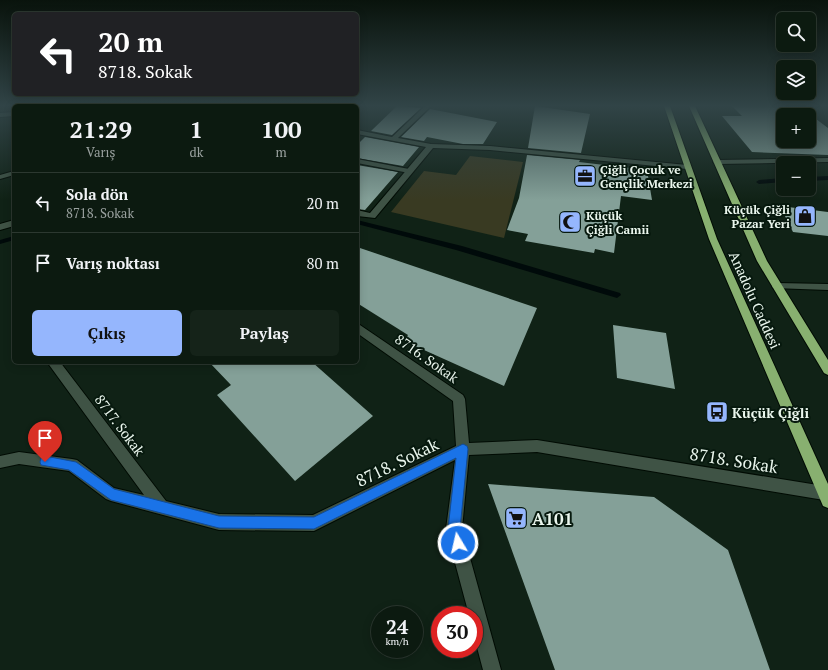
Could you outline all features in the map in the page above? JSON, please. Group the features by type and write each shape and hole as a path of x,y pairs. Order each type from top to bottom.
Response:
{"highway":[{"name":"Anadolu Caddesi","path":"677,137 713,239 826,497"},
{"name":"Anadolu Caddesi","path":"706,137 762,261 826,363"}],"street":[{"path":"389,137 431,146 490,148 687,167"},
{"path":"359,213 372,216 431,146"},
{"path":"717,162 828,160"},
{"path":"359,161 409,171"},
{"path":"0,177 12,174"},
{"path":"0,227 12,224"},
{"path":"777,286 828,287"},
{"name":"8716. Sokak","path":"359,328 459,399 463,449"},
{"name":"8717. Sokak","path":"54,364 162,508"},
{"name":"8718. Sokak","path":"0,462 19,458 72,465 111,494 219,522 314,523 463,449 537,446 826,497"},
{"path":"463,449 454,529 492,670"}],"green space":[{"path":"470,156 523,162 504,238 391,212 424,171 456,175"}],"building":[{"path":"366,137 419,147 403,166 359,158 359,143"},
{"path":"403,137 427,137 424,141"},
{"path":"428,137 487,137 483,144 463,144"},
{"path":"530,137 585,137 581,153 528,148"},
{"path":"740,137 776,137 776,148 816,148 816,137 828,137 828,155 752,152"},
{"path":"527,155 580,160 579,162 647,170 652,200 621,196 614,253 595,249 594,253 525,241 528,234 507,230 519,198"},
{"path":"359,165 398,172 365,210 359,209"},
{"path":"780,206 828,212 828,236 793,232"},
{"path":"359,248 537,308 504,386 404,341 408,335 359,304"},
{"path":"613,325 666,333 675,389 617,378"},
{"path":"211,364 314,364 373,416 295,481 217,395 231,385"},
{"path":"488,484 654,497 728,550 770,670 555,670"}],"waterway":[{"path":"816,179 828,178"},
{"path":"759,182 776,181"},
{"path":"359,223 459,248 617,295"},
{"path":"0,242 12,239"}],"place":[{"name":"Çiğli Çocuk ve Gençlik Merkezi","path":"585,176"},
{"name":"Küçük Çiğli Pazar Yeri","path":"805,216"},
{"name":"Küçük Çiğli Camii","path":"570,222"},
{"name":"Küçük Çiğli","path":"717,412"},
{"name":"A101","path":"516,518"}],"route":[{"path":"45,462 72,465 111,494 219,522 314,523 463,449 454,529 458,543"}]}
